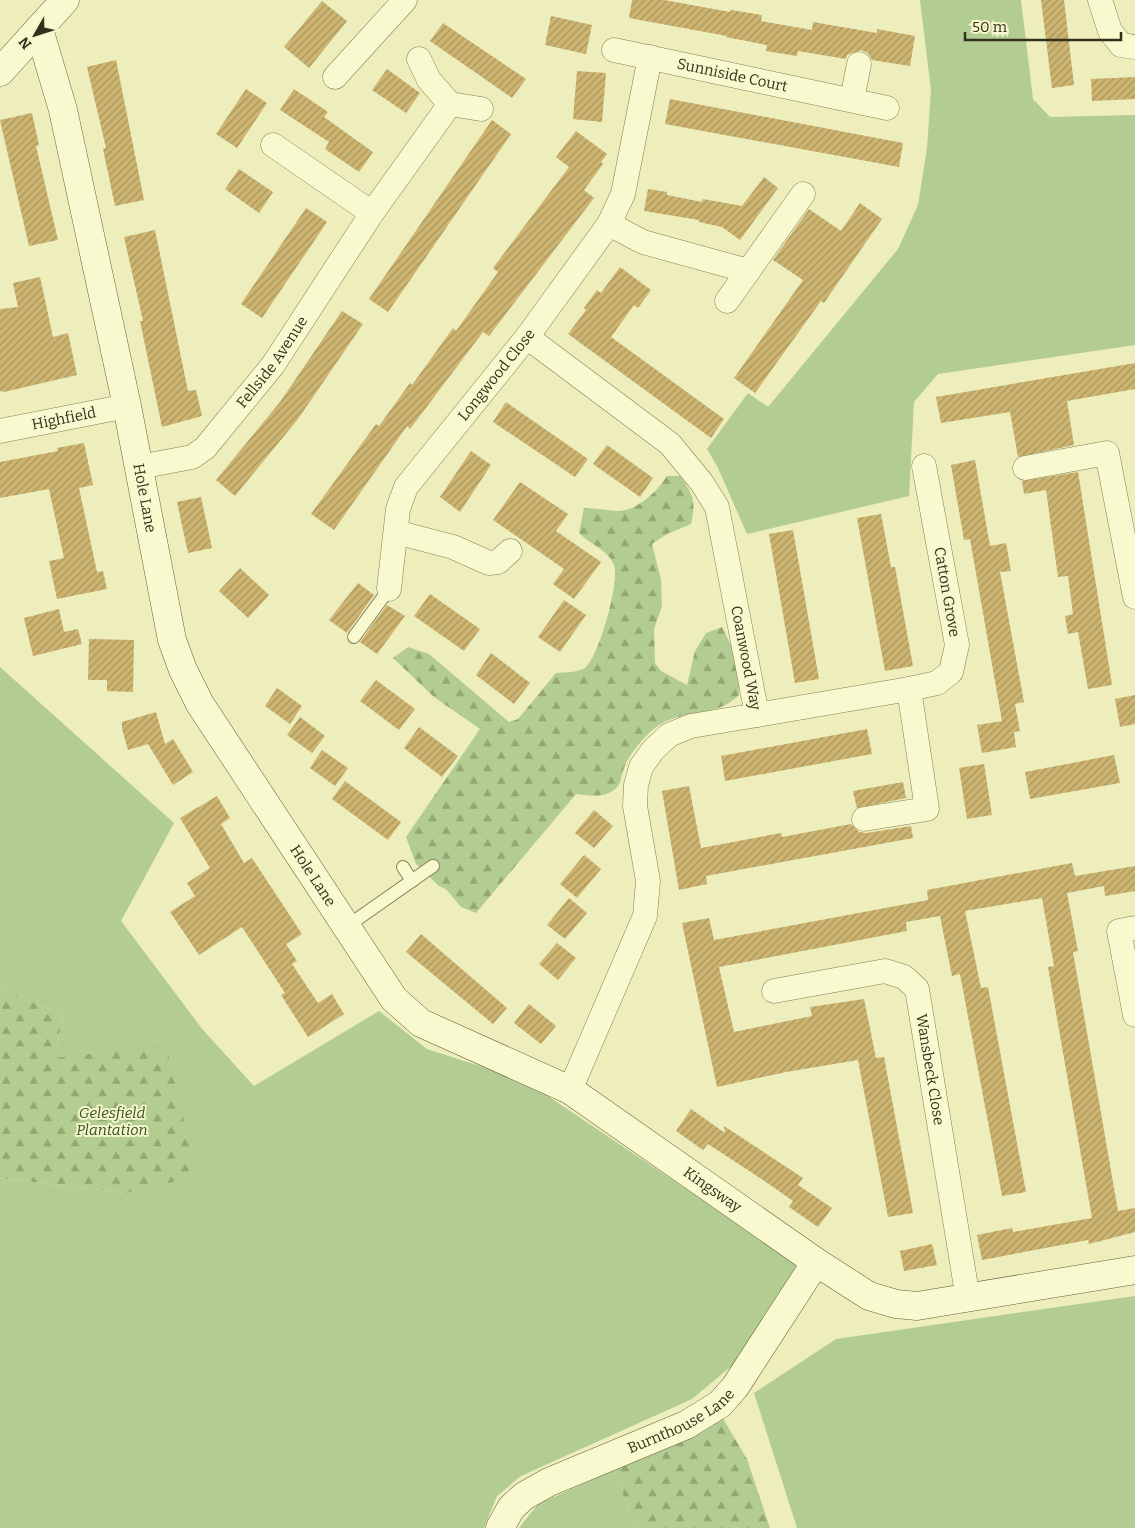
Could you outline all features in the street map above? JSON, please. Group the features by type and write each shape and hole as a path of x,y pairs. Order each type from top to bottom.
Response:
{"street":[{"path":"4,60 39,30 65,0"},
{"path":"335,77 404,0"},
{"path":"1100,0 1110,31 1121,45 1135,47"},
{"name":"Hole Lane","path":"39,30 63,110 127,406 172,640 182,670 200,704 346,927"},
{"name":"Sunniside Court","path":"614,50 887,108"},
{"name":"Longwood Close","path":"389,590 398,509 406,488 527,338 609,224 623,194 650,57"},
{"path":"419,59 429,80 450,104 481,109"},
{"path":"852,100 859,64"},
{"name":"Fellside Avenue","path":"139,467 192,457 205,448 273,365 372,213 450,104"},
{"path":"272,145 372,213"},
{"path":"727,301 803,194"},
{"path":"609,224 643,242 748,271"},
{"name":"Coanwood Way","path":"527,338 670,444 702,483 717,507 757,715 691,726 669,735 653,750 642,767 636,786 635,806 648,881 645,916 570,1090"},
{"name":"Highfield","path":"0,431 127,406"},
{"path":"1025,468 1107,453 1135,598"},
{"name":"Catton Grove","path":"757,715 937,683 951,672 957,645 924,466"},
{"path":"396,532 453,547 489,563 498,562 510,551"},
{"path":"864,819 926,809 909,689"},
{"name":"Kingsway","path":"346,927 394,999 421,1023 570,1090 816,1262 869,1296 896,1304 917,1306 1135,1270"},
{"path":"1135,928 1119,931 1135,1015"},
{"name":"Wansbeck Close","path":"774,991 885,971 904,976 916,989 968,1299"},
{"name":"Burnthouse Lane","path":"500,1528 511,1508 524,1496 549,1482 669,1433 720,1404 735,1387 816,1262"}],"lane":[{"name":"Longwood Close","path":"354,637 389,590"},
{"path":"346,927 433,866"},
{"path":"403,867 412,881"}],"green space":[{"path":"920,0 1021,0 1033,99 1050,117 1135,115 1135,345 938,374 914,402 909,496 747,534 718,468 707,449 748,393 768,407 898,249 918,205 927,148 931,90"},
{"path":"667,476 680,476 693,499 693,510 691,524 667,534 652,544 661,580 662,606 654,629 655,663 661,671 687,685 695,651 706,633 722,627 739,661 739,695 720,707 675,718 655,728 632,753 625,765 617,787 607,794 576,794 476,913 461,907 446,889 439,886 416,864 406,837 480,729 434,697 393,658 408,647 429,654 509,722 518,719 556,673 576,671 586,667 597,648 602,634 614,586 614,565 604,552 579,533 584,508 616,511 631,508 652,494"},
{"path":"0,667 174,823 121,921 203,1030 254,1086 379,1011 427,1049 489,1069 536,1088 796,1263 797,1271 740,1359 692,1399 521,1476 497,1496 484,1528 0,1528 0,1178 126,1193 55,1058 63,1015 0,988"},
{"name":"Gelesfield Plantation","path":"0,988 63,1015 55,1058 166,1045 197,1176 126,1193 0,1178"},
{"path":"1135,1296 1135,1528 797,1528 754,1393 836,1339"},
{"path":"722,1417 747,1459 770,1528 641,1528 631,1517 614,1470"},
{"path":"614,1470 631,1517 641,1528 519,1528 538,1504"}],"building":[{"path":"632,0 664,0 730,12 731,10 762,15 761,21 812,30 813,22 877,33 877,29 915,36 910,66 872,60 868,53 861,50 847,55 846,59 798,51 797,56 766,51 767,45 629,18"},
{"path":"1041,0 1064,0 1074,85 1052,88"},
{"path":"322,1 347,21 309,68 284,47"},
{"path":"551,16 592,25 586,54 545,45"},
{"path":"443,23 526,79 512,98 430,41"},
{"path":"116,60 144,200 115,206 103,149 106,148 87,67"},
{"path":"387,69 420,93 406,113 372,90"},
{"path":"577,71 606,73 602,122 573,119"},
{"path":"1135,77 1135,99 1092,101 1091,79"},
{"path":"246,89 267,103 237,148 216,134"},
{"path":"294,89 328,112 324,117 373,152 359,172 325,149 329,142 280,110"},
{"path":"670,99 903,143 899,167 665,124"},
{"path":"32,113 39,145 36,146 58,240 29,246 0,120"},
{"path":"492,120 511,134 388,312 369,299"},
{"path":"576,131 607,154 601,162 603,164 584,190 594,198 489,336 483,332 410,429 407,426 334,530 311,514 376,424 379,426 410,383 412,385 453,328 456,331 498,272 493,268 569,167 556,157"},
{"path":"239,169 273,192 259,213 225,189"},
{"path":"764,177 778,188 740,240 722,227 699,222 699,220 644,211 648,189 667,192 667,195 702,202 703,199 742,206"},
{"path":"860,203 882,219 824,303 821,301 755,393 734,378 803,280 773,260 809,209 841,231"},
{"path":"306,208 327,222 262,318 241,304"},
{"path":"155,230 188,391 196,390 202,416 162,427 140,321 143,321 124,237"},
{"path":"620,267 651,290 638,308 634,305 611,337 724,419 711,438 568,334 586,310 584,308 597,290 601,293"},
{"path":"40,277 53,337 68,333 77,375 4,392 0,391 0,309 18,307 13,283"},
{"path":"342,311 363,324 298,419 235,496 216,480 280,402"},
{"path":"1135,363 1135,389 1067,401 1074,445 1018,457 1010,412 941,423 936,397"},
{"path":"506,402 588,459 575,477 493,422"},
{"path":"84,443 93,485 79,488 97,572 103,571 107,589 57,599 49,561 64,558 49,489 0,498 0,462 58,451 57,448"},
{"path":"607,445 653,478 640,497 593,464"},
{"path":"471,451 491,465 460,512 440,497"},
{"path":"975,460 990,546 1006,543 1011,571 1000,572 1024,702 1015,704 1020,731 1014,732 1016,747 982,753 977,725 1002,721 970,539 964,540 951,465"},
{"path":"1078,472 1112,685 1088,689 1078,632 1068,634 1065,616 1073,614 1068,576 1058,577 1046,490 1024,494 1022,481"},
{"path":"520,482 568,514 556,531 601,562 574,599 553,584 564,569 493,520"},
{"path":"201,497 212,548 188,553 177,502"},
{"path":"881,514 891,567 895,567 913,666 885,671 857,518"},
{"path":"793,530 819,679 795,683 769,534"},
{"path":"240,568 269,595 248,618 219,591"},
{"path":"358,583 374,595 347,633 329,620"},
{"path":"430,594 480,629 464,651 414,616"},
{"path":"564,600 586,615 560,652 538,637"},
{"path":"387,605 405,616 377,654 360,642"},
{"path":"59,609 64,632 78,629 82,644 33,656 24,618"},
{"path":"89,639 134,640 133,692 107,691 107,680 88,680"},
{"path":"491,653 530,683 514,704 476,675"},
{"path":"376,680 415,709 399,730 360,701"},
{"path":"277,688 302,706 290,724 265,706"},
{"path":"1135,695 1135,724 1120,727 1115,699"},
{"path":"156,712 165,744 173,739 193,772 173,785 148,744 128,750 122,729 122,722"},
{"path":"300,717 325,736 312,753 287,735"},
{"path":"419,727 458,756 442,777 404,748"},
{"path":"867,729 872,754 725,781 721,756"},
{"path":"322,750 348,768 335,786 310,768"},
{"path":"1114,755 1120,783 1030,799 1025,772"},
{"path":"984,764 992,815 967,819 959,768"},
{"path":"345,781 401,822 388,840 332,799"},
{"path":"903,782 906,798 857,808 853,791"},
{"path":"689,786 701,848 781,833 782,837 851,824 859,832 866,833 911,826 913,838 706,876 707,884 679,890 662,791"},
{"path":"217,796 230,818 221,824 244,863 252,858 302,934 286,944 297,961 292,964 318,1003 332,994 344,1014 308,1037 281,995 285,993 242,927 199,955 170,912 195,896 187,883 210,868 180,818"},
{"path":"594,810 613,826 594,848 575,833"},
{"path":"584,855 601,869 577,898 560,884"},
{"path":"1072,863 1075,876 1135,866 1135,891 1105,896 1104,886 1067,893 1078,951 1073,952 1118,1211 1135,1208 1135,1232 1089,1244 1088,1240 982,1260 977,1235 1012,1228 1013,1232 1092,1218 1048,967 1054,966 1042,898 965,911 981,988 988,987 1026,1192 1002,1196 960,974 952,976 940,916 906,922 907,931 719,967 734,1032 812,1016 810,1007 864,999 876,1058 884,1057 913,1213 888,1217 858,1060 786,1072 717,1087 682,923 709,918 714,940 928,900 927,890"},
{"path":"569,898 587,913 565,939 547,925"},
{"path":"421,934 507,1008 493,1024 406,952"},
{"path":"557,943 576,958 558,980 539,964"},
{"path":"529,1004 556,1026 541,1044 514,1023"},
{"path":"691,1109 725,1133 724,1126 803,1178 798,1185 832,1208 818,1227 789,1207 793,1201 763,1180 708,1144 703,1150 676,1131"},
{"path":"932,1244 937,1265 904,1271 900,1251"}]}
